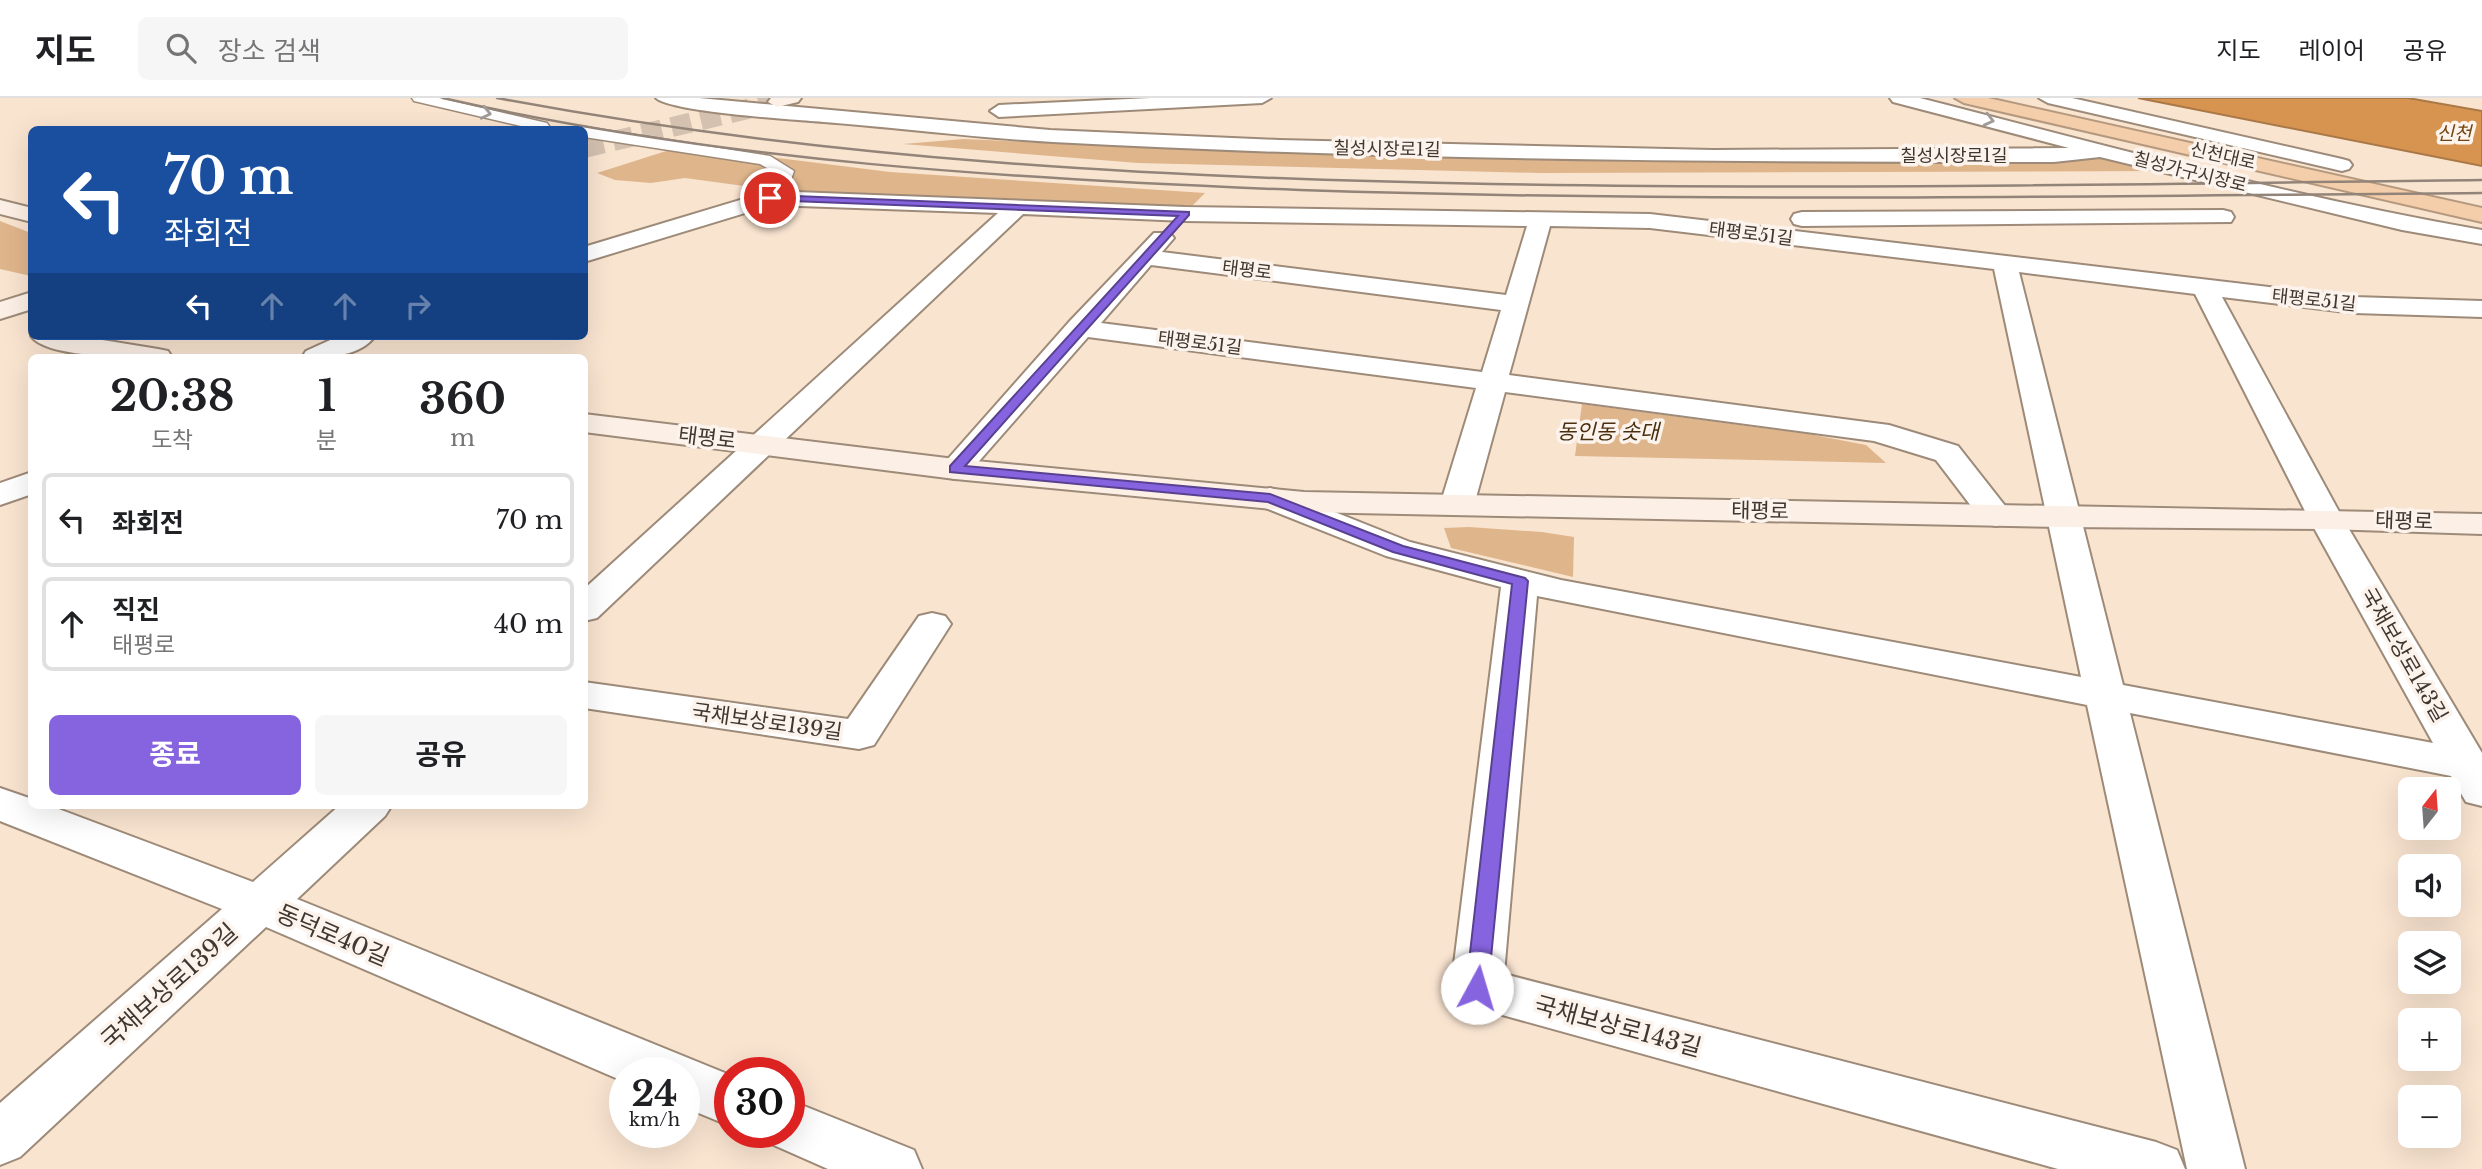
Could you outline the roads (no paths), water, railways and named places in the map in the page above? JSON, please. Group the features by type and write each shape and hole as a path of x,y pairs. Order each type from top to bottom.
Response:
{"highway":[{"name":"신천대로","path":"2012,98 2482,203"},
{"name":"신천대로","path":"1967,99 2042,106 2482,215"},
{"path":"2042,106 2105,144 2482,226"},
{"path":"2087,114 2456,189"}],"main road":[{"path":"0,207 28,214"},
{"path":"0,312 28,302"},
{"path":"0,320 28,330"},
{"path":"58,340 139,354"},
{"name":"태평로","path":"588,423 955,469 1304,502 2482,524"}],"street":[{"name":"칠성시장로1길","path":"670,98 727,108 1050,136 1279,146 1713,156 2054,156 2105,144"},
{"path":"815,116 1021,110 1262,98"},
{"name":"칠성가구시장로","path":"1899,98 2105,144 2191,174 2402,223 2482,237"},
{"path":"2042,106 2342,164"},
{"path":"588,254 770,198"},
{"name":"태평로51길","path":"770,198 1185,214 1650,221 2354,305 2482,309"},
{"path":"588,606 765,445 1017,208"},
{"path":"955,469 1079,328 1185,214"},
{"path":"1650,221 2223,217"},
{"path":"1457,505 1540,221"},
{"name":"태평로","path":"1144,257 1517,304"},
{"path":"2005,265 2216,1169"},
{"path":"2204,288 2326,519"},
{"name":"태평로51길","path":"1079,328 1878,432 1947,453 1996,516"},
{"path":"322,354 352,340"},
{"path":"0,495 28,484"},
{"path":"1270,498 1398,549 1559,591 2105,695 2474,777"},
{"name":"국채보상로143길","path":"2326,519 2474,777"},
{"name":"국채보상로143길","path":"1520,581 1477,988 2156,1169"},
{"name":"국채보상로139길","path":"588,696 859,735 932,624"},
{"name":"동덕로40길","path":"0,804 260,904 625,1057"},
{"name":"국채보상로139길","path":"0,1139 365,809"},
{"path":"805,1132 893,1169"}],"lane":[{"path":"419,98 532,126"},
{"path":"588,133 764,160 785,171 783,181 767,194 770,198"}],"water":[{"name":"신천","path":"2138,98 2408,98 2482,111 2482,166"}],"tunnel":[{"path":"588,147 777,102"}],"railway":[{"path":"443,98 584,126"},
{"path":"497,98 744,137 868,151 993,162 1242,177 1492,184 1740,186 2482,180"},
{"path":"588,127 655,138 869,164 1085,180 1300,190 1743,197 2482,193"}],"park label":[{"name":"동인동 솟대","path":"1608,432"}]}
